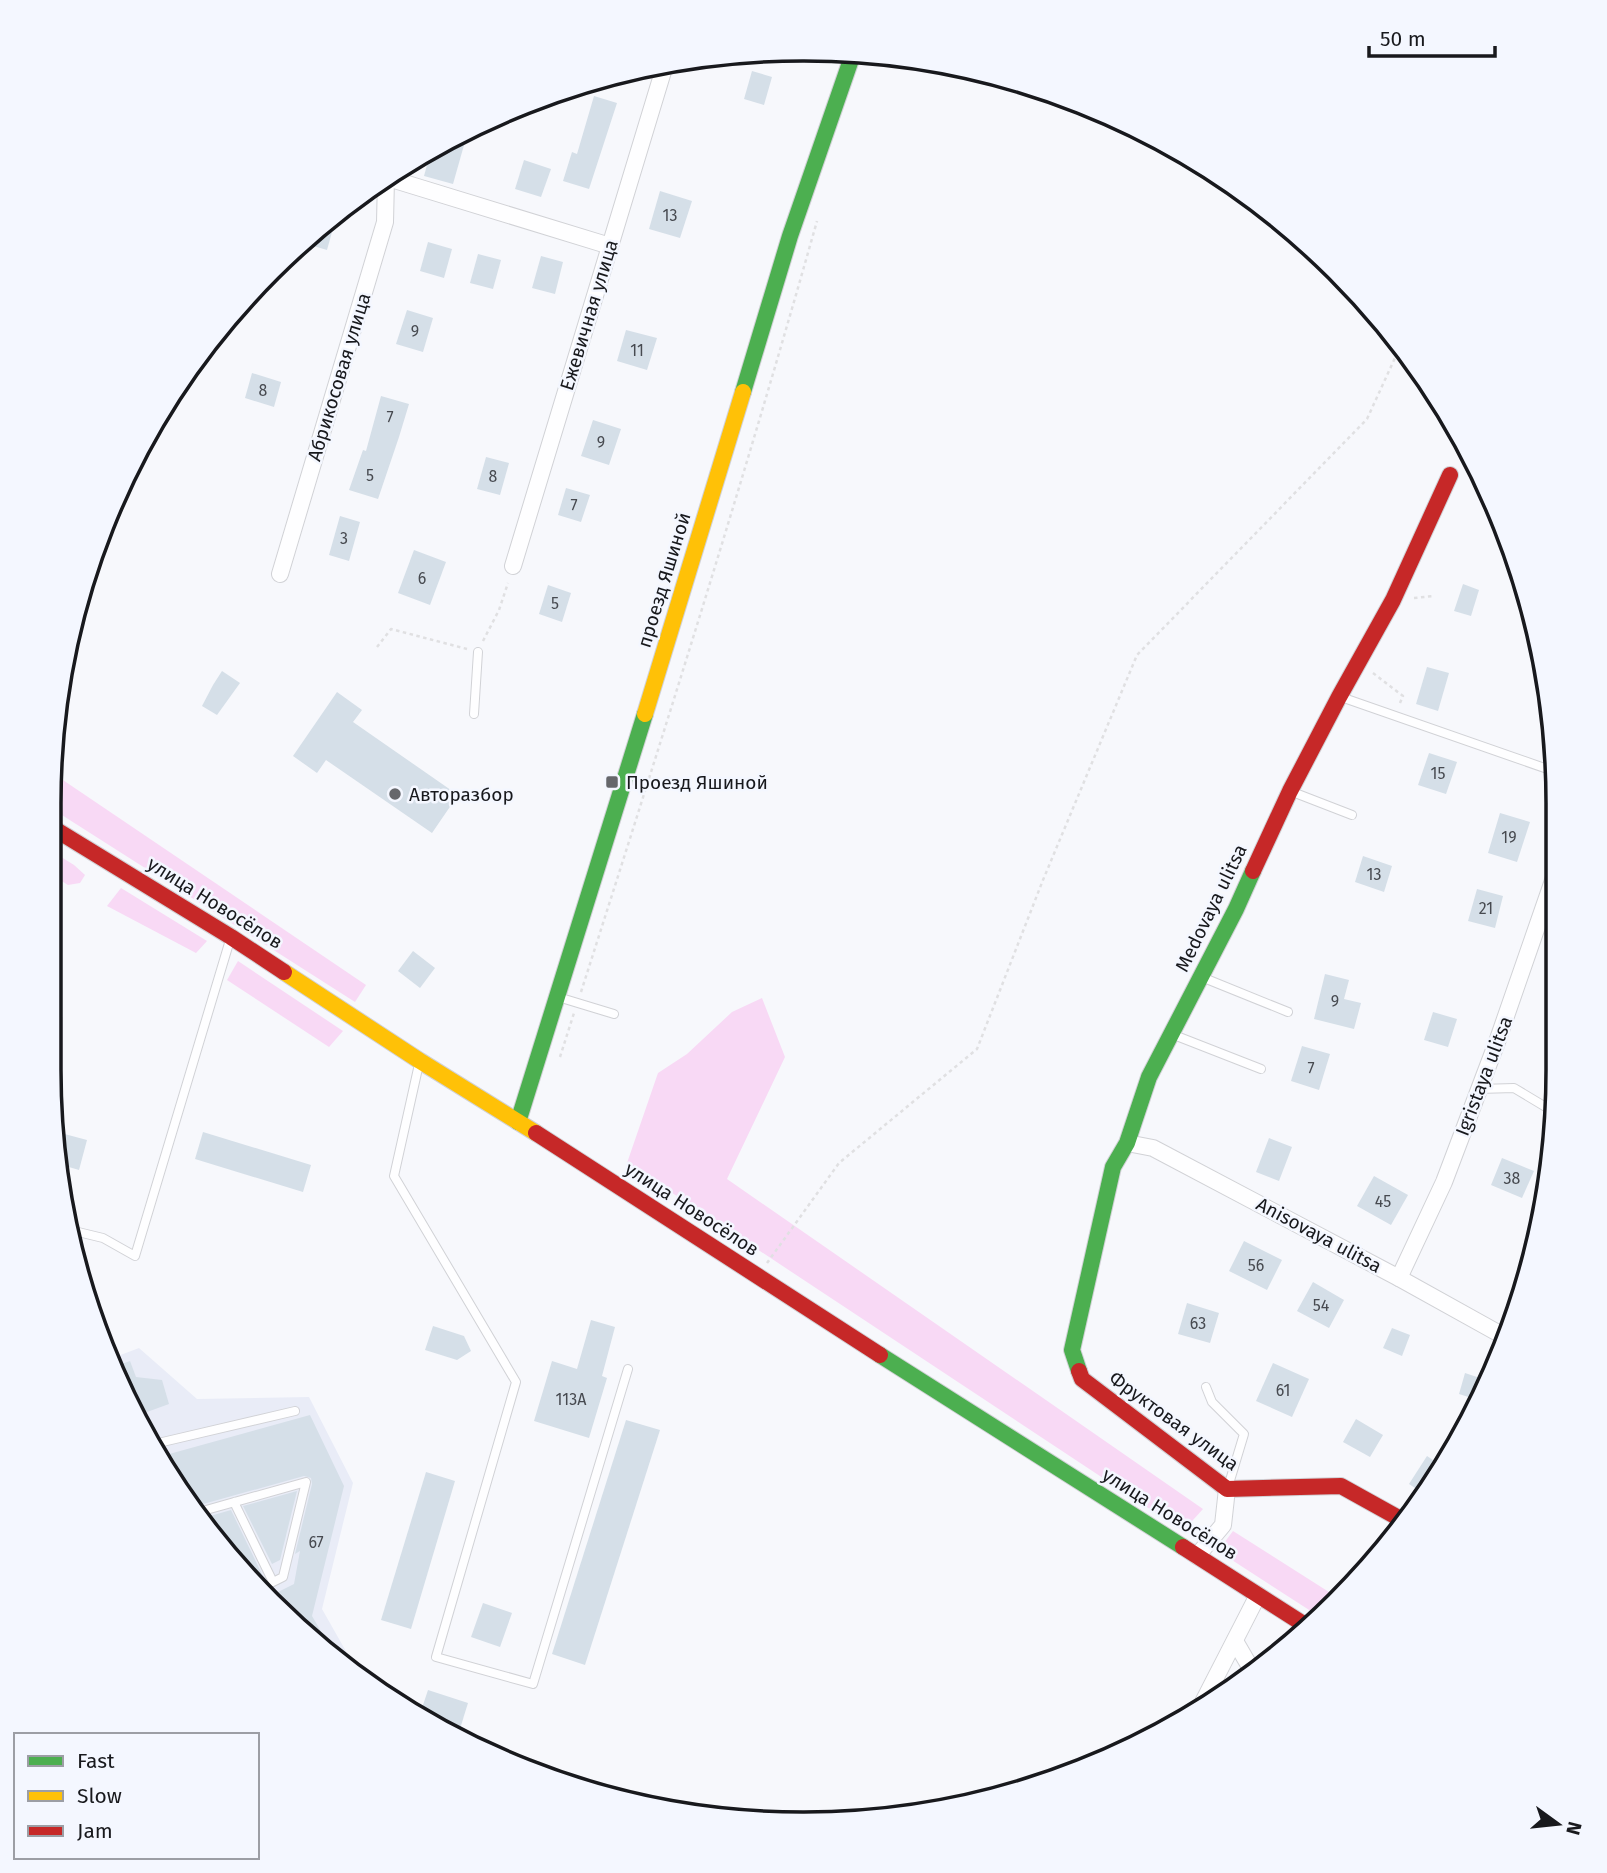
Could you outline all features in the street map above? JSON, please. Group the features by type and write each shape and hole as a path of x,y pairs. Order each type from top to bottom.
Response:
{"street":[{"name":"проезд Яшиной","path":"518,1122 618,804 790,236 850,63"},
{"name":"Ежевичная улица","path":"513,566 662,76"},
{"path":"398,181 610,246"},
{"name":"Абрикосовая улица","path":"280,574 385,222 386,189"},
{"name":"Medovaya ulitsa","path":"1082,1379 1072,1350 1113,1167 1127,1143 1149,1077 1236,909 1290,791 1393,600 1450,475"},
{"name":"улица Новосёлов","path":"61,833 231,937 757,1277 1300,1622"},
{"name":"Igristaya ulitsa","path":"1399,1278 1444,1182 1546,901"},
{"name":"Anisovaya ulitsa","path":"1127,1143 1153,1148 1497,1332"},
{"name":"Фруктовая улица","path":"1082,1379 1227,1489 1341,1486 1396,1516"},
{"path":"1197,1556 1223,1525 1227,1489"},
{"path":"1208,1692 1258,1595"},
{"path":"1234,1641 1248,1663"}],"lane":[{"path":"474,715 478,652"},
{"path":"1339,697 1545,768"},
{"path":"1290,791 1352,815"},
{"path":"80,1232 103,1238 135,1256 231,937"},
{"path":"1201,976 1289,1012"},
{"path":"558,997 614,1014"},
{"path":"1172,1033 1261,1069"},
{"path":"420,1061 394,1176 516,1382 436,1657 533,1684 628,1369"},
{"path":"1479,1089 1514,1088 1544,1106"},
{"path":"1206,1387 1212,1402 1244,1434 1227,1489"},
{"path":"162,1442 295,1411"},
{"path":"207,1510 234,1502 306,1482 283,1577 273,1582 234,1502"}],"path":[{"path":"580,995 775,370 818,217"},
{"path":"757,1277 839,1163 977,1049 1048,868 1137,655 1367,419 1396,357"},
{"path":"377,647 391,629 478,652 499,610 513,566"},
{"path":"1358,663 1403,696 1396,716"}],"shaded area":[{"path":"62,779 366,985 355,1002 61,814"},
{"path":"61,857 85,875 80,883 68,885 61,881"},
{"path":"121,888 207,941 196,953 107,906"},
{"path":"238,961 343,1031 329,1047 227,980"},
{"path":"762,998 785,1057 727,1179 1203,1509 1183,1531 627,1163 658,1073 687,1054 732,1012"},
{"path":"139,1348 197,1399 309,1397 353,1483 322,1609 348,1655 314,1628 279,1594 245,1559 215,1521 186,1482 161,1441 119,1356"},
{"path":"1233,1531 1330,1592 1311,1611 1218,1551"}],"building":[{"path":"752,71 772,77 764,105 744,99"},
{"path":"594,96 617,103 589,189 563,181 572,152 577,154"},
{"path":"464,144 453,184 424,176 427,164"},
{"path":"524,160 551,169 541,197 515,189"},
{"path":"660,191 692,201 680,238 649,229"},
{"path":"332,230 327,250 313,246"},
{"path":"428,242 452,249 444,278 420,271"},
{"path":"478,254 501,260 493,289 470,283"},
{"path":"541,256 563,262 555,294 532,288"},
{"path":"407,310 433,318 423,352 396,344"},
{"path":"626,330 657,338 647,370 617,361"},
{"path":"252,373 281,382 274,407 245,398"},
{"path":"381,396 409,404 378,499 349,490 363,450 366,451"},
{"path":"593,420 621,429 609,465 581,456"},
{"path":"486,457 509,463 500,495 477,489"},
{"path":"566,488 590,495 581,522 558,515"},
{"path":"340,516 360,522 349,561 329,555"},
{"path":"414,550 446,562 430,605 398,593"},
{"path":"1463,584 1479,590 1471,616 1454,611"},
{"path":"548,585 571,593 562,622 539,614"},
{"path":"1427,667 1449,673 1438,711 1416,704"},
{"path":"222,671 240,683 217,715 202,706"},
{"path":"337,692 362,710 353,722 458,795 432,833 326,760 317,773 293,756"},
{"path":"1429,753 1457,762 1446,794 1418,785"},
{"path":"1500,813 1530,822 1517,862 1488,853"},
{"path":"1363,856 1392,866 1384,892 1355,882"},
{"path":"1477,889 1503,896 1495,928 1468,921"},
{"path":"413,951 435,968 420,988 398,971"},
{"path":"1325,974 1349,980 1344,999 1361,1003 1354,1029 1314,1019"},
{"path":"1433,1012 1457,1019 1448,1047 1424,1040"},
{"path":"1302,1046 1330,1054 1319,1090 1291,1081"},
{"path":"203,1132 311,1165 303,1192 195,1159"},
{"path":"65,1134 87,1140 79,1170 68,1167"},
{"path":"1269,1138 1292,1147 1279,1181 1256,1172"},
{"path":"1502,1158 1534,1171 1522,1198 1491,1185"},
{"path":"1374,1176 1408,1195 1391,1225 1357,1206"},
{"path":"1244,1241 1282,1260 1267,1290 1229,1271"},
{"path":"1313,1282 1344,1300 1329,1328 1297,1311"},
{"path":"1187,1303 1219,1313 1210,1343 1178,1334"},
{"path":"591,1320 615,1327 602,1376 607,1378 589,1438 534,1421 552,1361 577,1369"},
{"path":"433,1326 464,1336 471,1351 457,1360 425,1350"},
{"path":"1392,1328 1410,1335 1402,1356 1383,1348"},
{"path":"130,1361 136,1377 162,1380 169,1404 146,1412 122,1364"},
{"path":"1273,1363 1309,1379 1292,1417 1256,1401"},
{"path":"1465,1373 1478,1377 1469,1397 1459,1394"},
{"path":"310,1415 344,1486 312,1616 323,1635 277,1592 294,1584 300,1551 295,1554 312,1484 311,1478 304,1476 203,1504 169,1454"},
{"path":"1356,1419 1383,1435 1370,1457 1343,1442"},
{"path":"626,1420 660,1430 585,1665 552,1654"},
{"path":"1427,1456 1434,1461 1416,1489 1409,1484"},
{"path":"426,1472 455,1481 411,1629 381,1620"},
{"path":"297,1491 280,1560 272,1564 243,1506"},
{"path":"231,1510 264,1579 211,1516"},
{"path":"483,1603 512,1613 500,1647 471,1637"},
{"path":"428,1690 468,1703 460,1727 423,1706"}],"traffic: fast":[{"path":"743,392 790,236 850,63"},
{"path":"518,1122 645,714"},
{"path":"1079,1371 1072,1350 1113,1167 1127,1143 1149,1077 1253,871"},
{"path":"880,1355 1183,1547"}],"traffic: slow":[{"path":"645,714 743,392"},
{"path":"284,972 536,1133"}],"traffic: jam":[{"path":"1253,871 1290,791 1393,600 1450,475"},
{"path":"61,833 284,972"},
{"path":"536,1133 880,1355"},
{"path":"1079,1371 1082,1379 1227,1489 1341,1486 1396,1516"},
{"path":"1183,1547 1300,1622"}],"place":[{"name":"Проезд Яшиной","path":"612,782"},
{"name":"Авторазбор","path":"395,794"}]}
